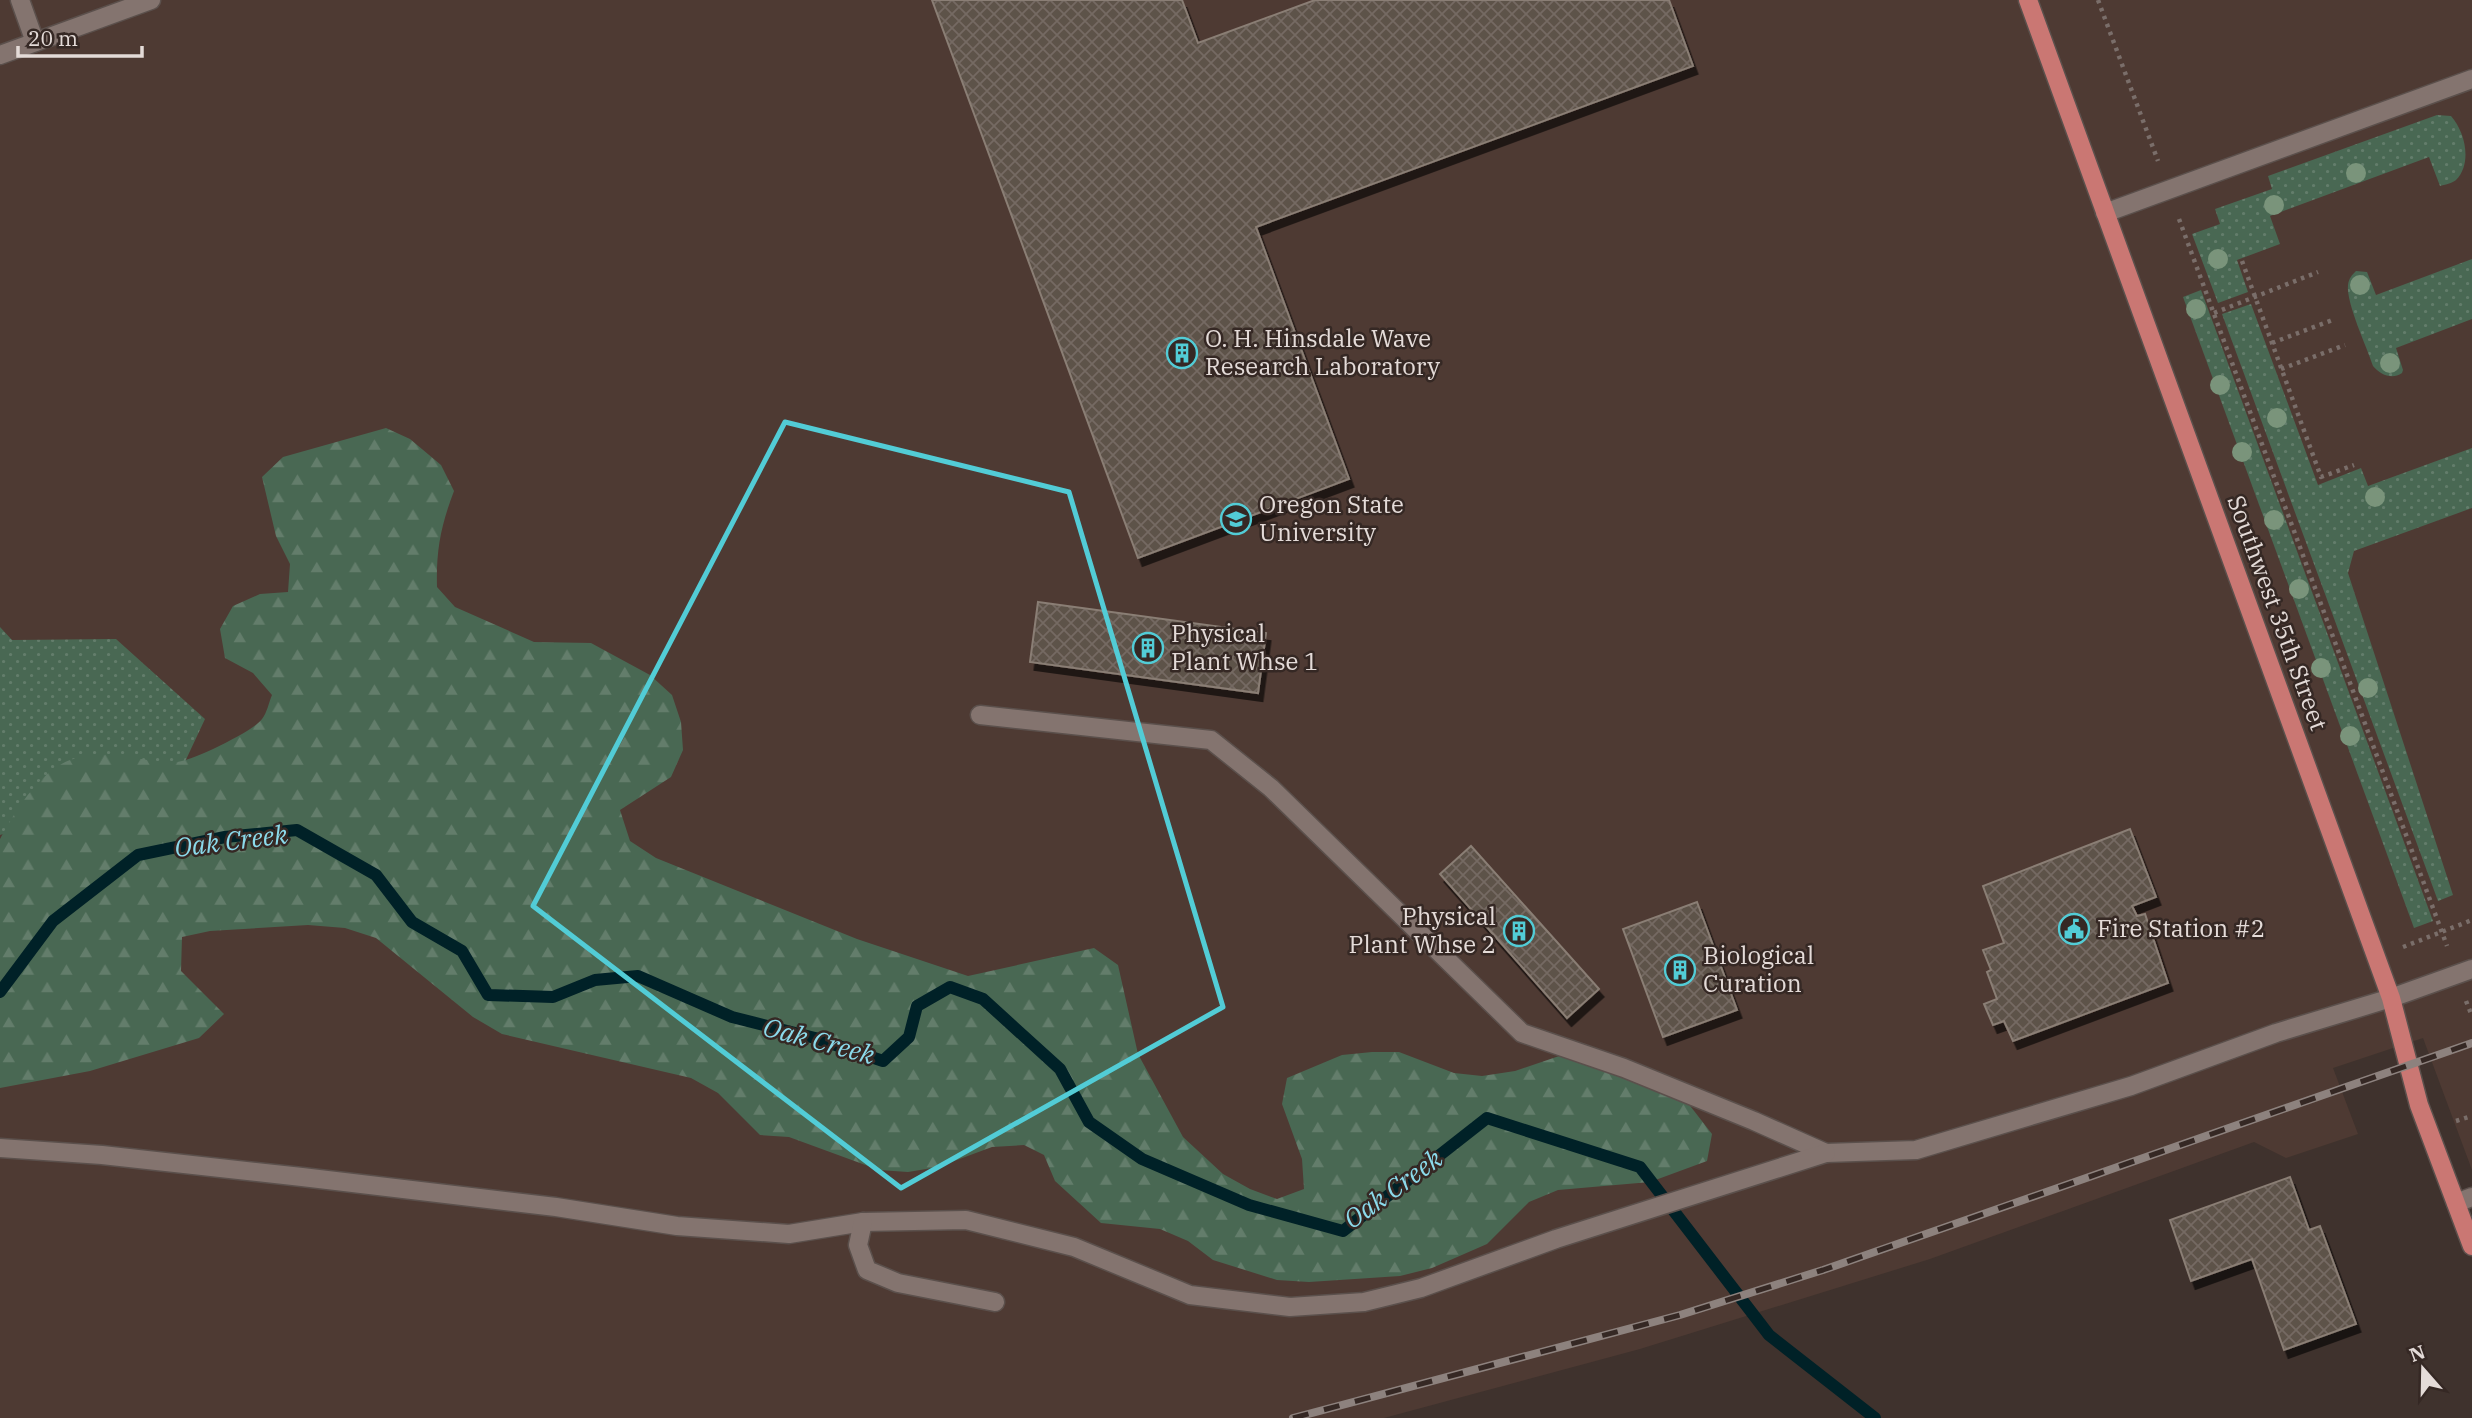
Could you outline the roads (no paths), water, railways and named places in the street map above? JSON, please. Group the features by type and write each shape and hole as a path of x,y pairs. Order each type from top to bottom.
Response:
{"main road":[{"name":"Southwest 35th Street","path":"2028,0 2391,998 2419,1105 2464,1200 2472,1246"}],"street":[{"path":"20,0 35,42"},
{"path":"0,55 151,0"},
{"path":"2105,213 2472,79"},
{"path":"980,715 1211,740 1271,788 1522,1033 1624,1068 1826,1153"},
{"path":"0,1148 102,1155 289,1175 556,1207 691,1227 789,1234 863,1222 966,1220 1074,1247 1190,1295 1290,1307 1364,1302 1410,1291 1556,1240 1826,1153 1916,1150 2131,1086 2276,1033 2465,972"},
{"path":"863,1222 858,1245 867,1270 898,1283 995,1302"}],"waterway":[{"name":"Oak Creek","path":"0,992 53,921 138,855 225,837 297,830 376,875 412,922 462,951 488,995 553,997 595,980 638,976 732,1017 815,1038 883,1061 909,1037 917,1006 950,987 983,999 1060,1069 1089,1122 1142,1159 1249,1205 1343,1231 1487,1118 1640,1167 1769,1335 1875,1418"}],"railway":[{"path":"1293,1418 1680,1315 1823,1270 2472,1043"}],"place":[{"name":"O. H. Hinsdale Wave Research Laboratory","path":"1182,353"},
{"name":"Oregon State University","path":"1236,519"},
{"name":"Physical Plant Whse 1","path":"1148,648"},
{"name":"Fire Station #2","path":"2074,929"},
{"name":"Physical Plant Whse 2","path":"1519,931"},
{"name":"Biological Curation","path":"1680,970"}]}
